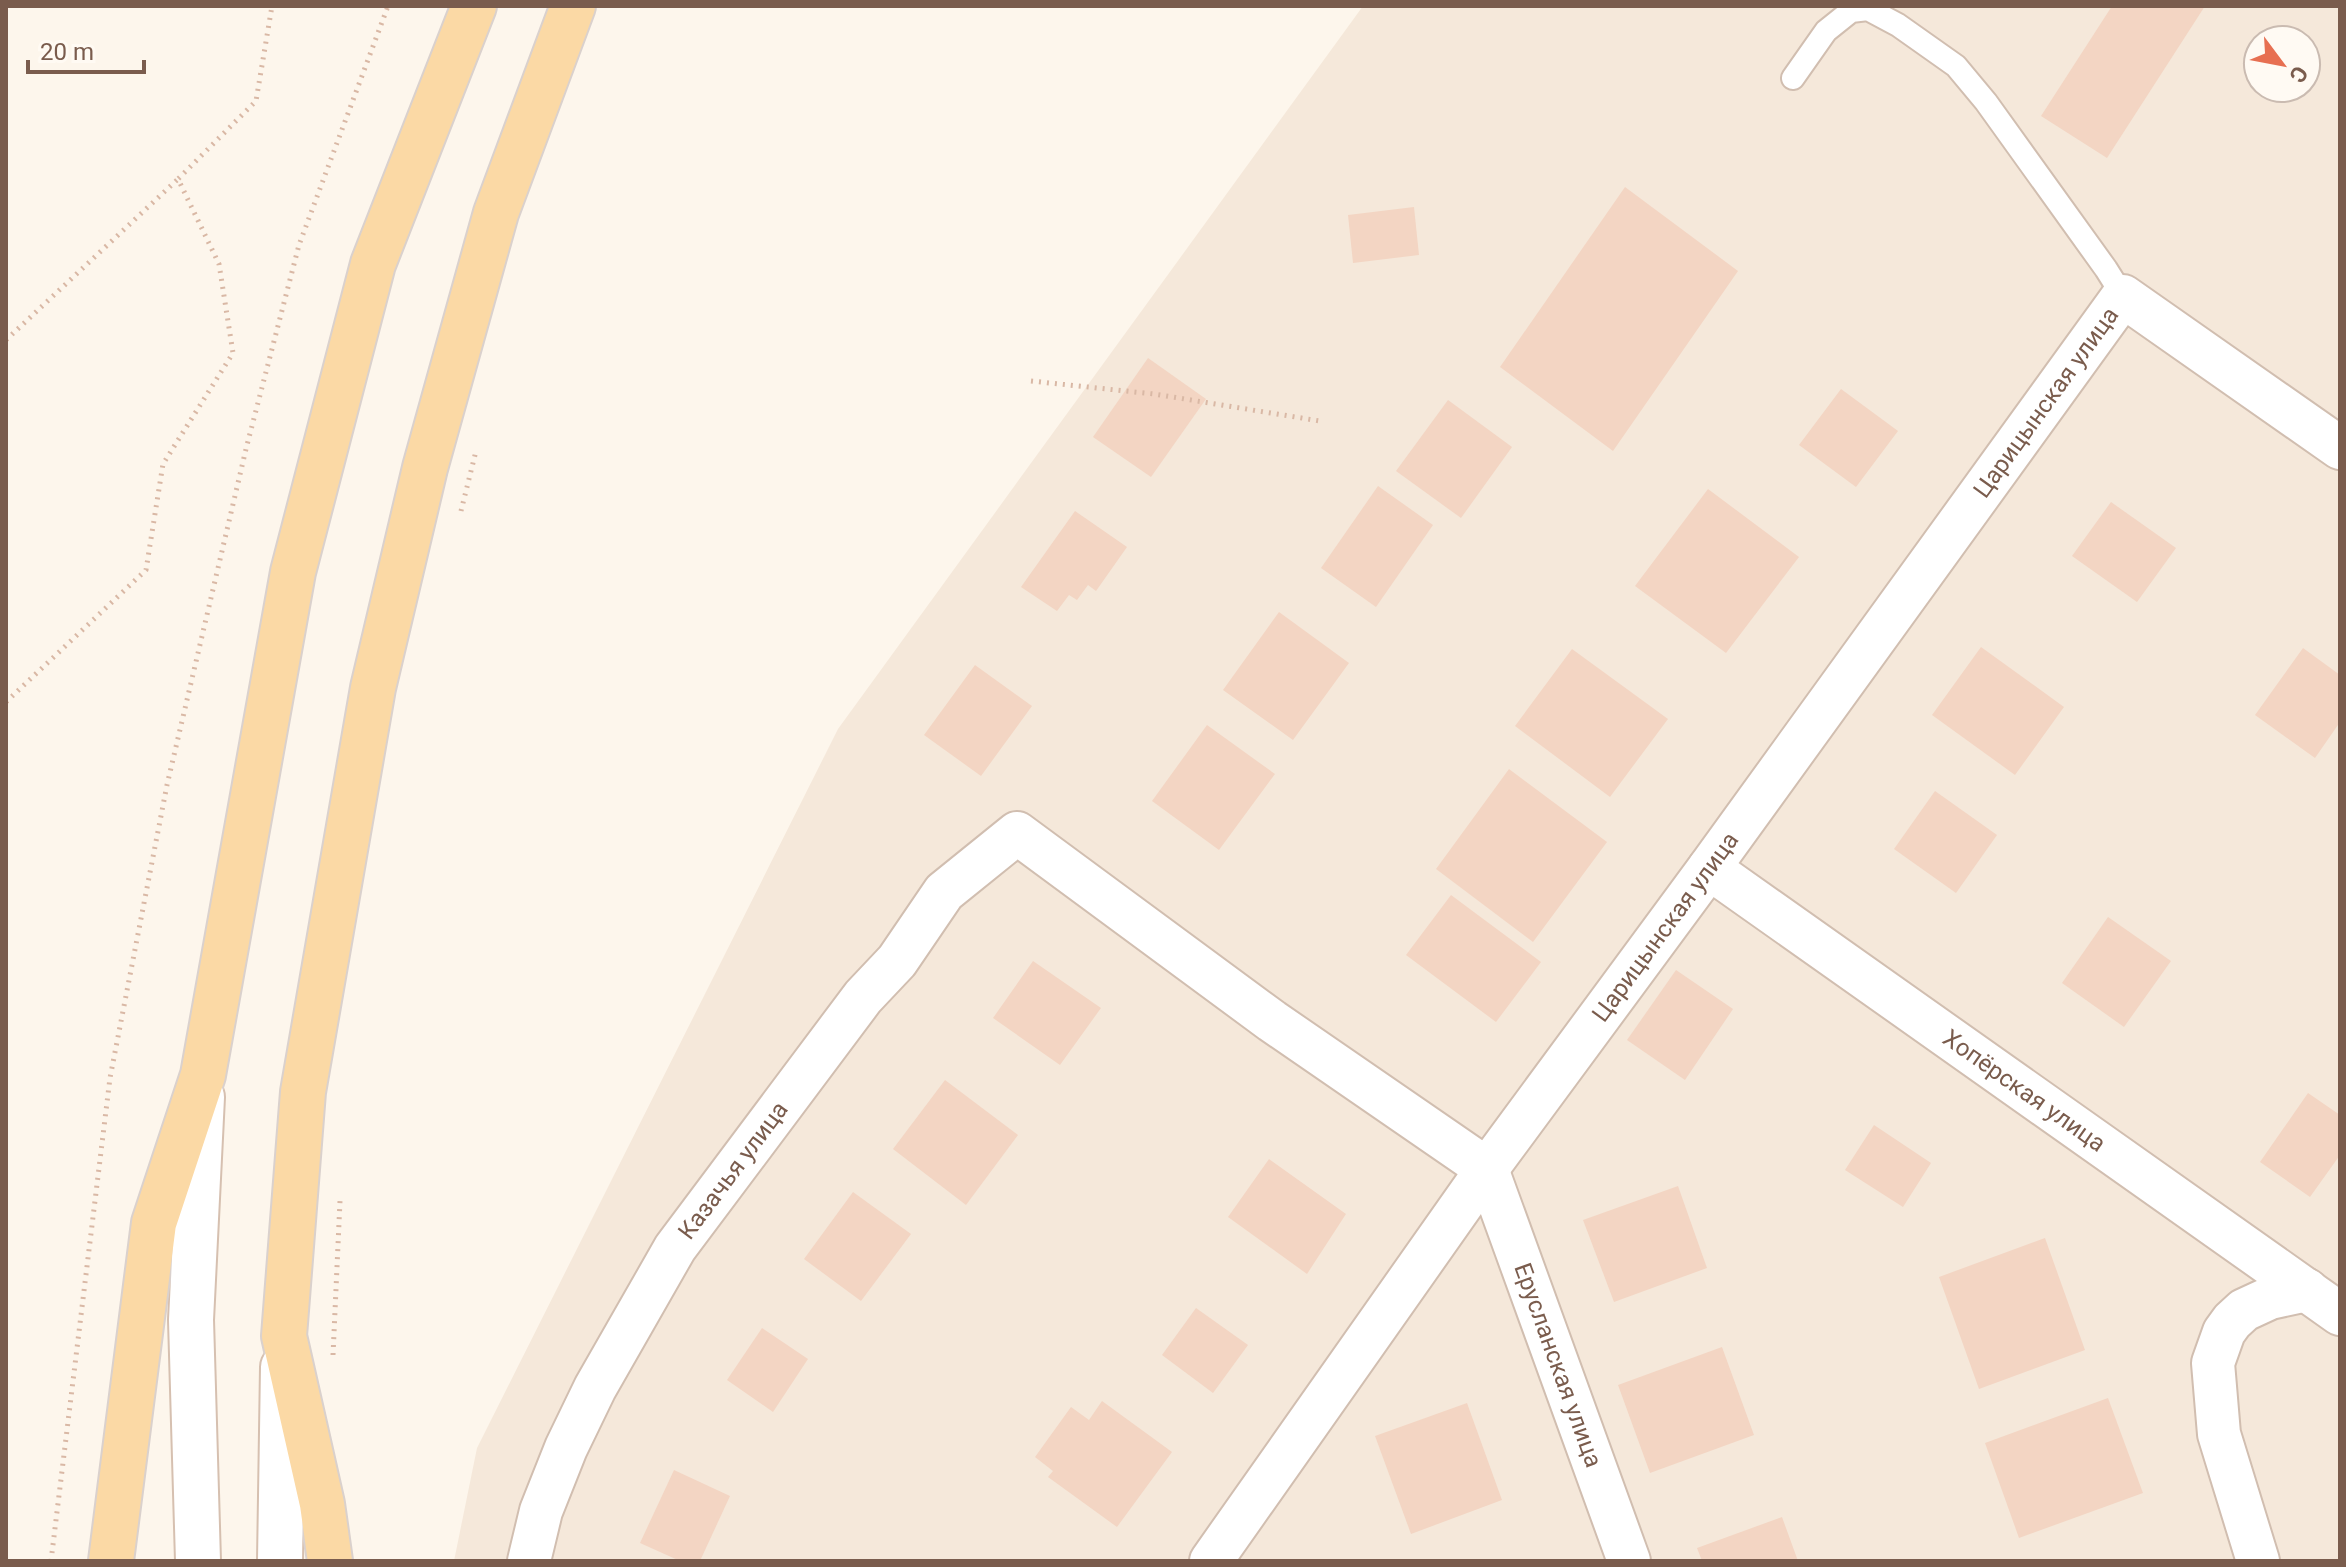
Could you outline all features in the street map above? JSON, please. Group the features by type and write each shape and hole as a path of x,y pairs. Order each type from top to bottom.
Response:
{"main road":[{"path":"198,1561 191,1320 203,1075 293,572 373,264 474,6"},
{"path":"280,1561 284,1336 303,1092 373,688 425,468 496,213 573,6"},
{"path":"111,1561 154,1223 203,1075"},
{"path":"284,1336 322,1504 330,1561"}],"street":[{"path":"2123,296 2340,448"},
{"name":"Царицынская улица","path":"1211,1561 1487,1169 2123,296"},
{"name":"Казачья улица","path":"529,1561 541,1511 566,1448 595,1388 675,1248 863,997 897,961 944,892 1017,833 1272,1021 1487,1169"},
{"name":"Хопёрская улица","path":"1709,868 2340,1314"},
{"name":"Ерусланская улица","path":"1487,1169 1629,1561"},
{"path":"2258,1561 2219,1434 2213,1363 2224,1332 2244,1310 2270,1298 2307,1290"}],"lane":[{"path":"1793,78 1826,31 1851,11 1866,8 1928,45 1956,66 1986,102 2123,296"}],"path":[{"path":"6,340 178,179 256,101 272,6"},
{"path":"51,1561 110,1078 167,785 246,449 299,245 388,6"},
{"path":"6,702 146,570 163,464 233,353 219,264 178,179"},
{"path":"1031,381 1154,394 1320,421"},
{"path":"459,518 479,442"},
{"path":"335,1369 333,1354 340,1200"}],"shaded area":[{"path":"1363,6 2340,6 2340,1561 454,1561 477,1448 838,729"}],"building":[{"path":"2112,6 2205,6 2107,158 2041,116"},
{"path":"1625,187 1738,271 1613,451 1500,367"},
{"path":"1414,207 1419,255 1353,263 1348,215"},
{"path":"1148,358 1206,399 1151,477 1093,437"},
{"path":"1841,389 1898,431 1856,487 1799,445"},
{"path":"1448,400 1512,447 1461,518 1396,471"},
{"path":"1378,486 1433,525 1376,607 1321,568"},
{"path":"1708,489 1799,557 1726,653 1635,586"},
{"path":"2111,502 2176,548 2137,602 2072,556"},
{"path":"1075,511 1127,547 1096,591 1088,585 1077,600 1069,595 1057,611 1021,587"},
{"path":"1279,612 1349,663 1293,740 1223,690"},
{"path":"1981,647 2064,707 2015,775 1932,715"},
{"path":"2303,648 2340,675 2340,722 2315,758 2255,715"},
{"path":"1572,649 1668,719 1610,797 1515,726"},
{"path":"975,665 1032,706 981,776 924,735"},
{"path":"1207,725 1275,774 1219,850 1152,801"},
{"path":"1509,769 1607,842 1533,942 1436,869"},
{"path":"1935,791 1997,835 1956,893 1894,849"},
{"path":"1451,895 1541,962 1496,1022 1406,955"},
{"path":"2108,917 2171,961 2124,1027 2062,983"},
{"path":"1033,961 1101,1008 1060,1065 993,1018"},
{"path":"1676,970 1733,1009 1685,1080 1627,1040"},
{"path":"945,1080 1018,1135 966,1205 893,1149"},
{"path":"2308,1093 2340,1115 2340,1155 2310,1197 2260,1162"},
{"path":"1874,1125 1931,1163 1903,1207 1845,1170"},
{"path":"1269,1159 1346,1214 1307,1274 1228,1217"},
{"path":"1678,1186 1707,1268 1614,1302 1583,1220"},
{"path":"853,1192 911,1234 861,1301 804,1259"},
{"path":"2045,1238 2085,1350 1979,1389 1939,1277"},
{"path":"1196,1308 1248,1345 1213,1393 1162,1355"},
{"path":"762,1328 808,1359 773,1412 727,1380"},
{"path":"1722,1347 1754,1435 1650,1473 1618,1385"},
{"path":"2108,1398 2143,1493 2019,1538 1985,1443"},
{"path":"1102,1401 1172,1452 1117,1527 1048,1477 1053,1471 1035,1457 1071,1407 1089,1420"},
{"path":"1467,1403 1502,1500 1411,1534 1375,1436"},
{"path":"674,1470 730,1496 700,1561 680,1561 640,1543"},
{"path":"1782,1517 1798,1561 1702,1561 1697,1548"}]}
